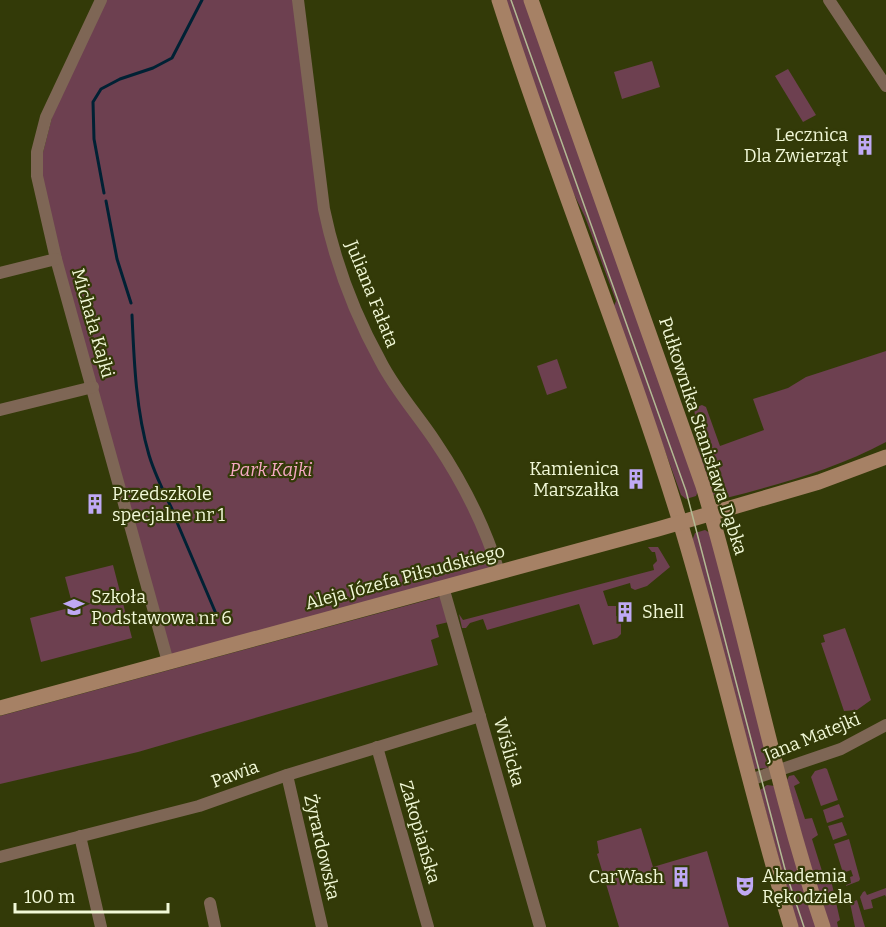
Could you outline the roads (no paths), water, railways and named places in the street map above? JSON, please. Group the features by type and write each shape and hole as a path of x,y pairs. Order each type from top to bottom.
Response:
{"street":[{"name":"Michała Kajki","path":"101,0 52,102 38,145 37,176 56,259 168,662"},
{"name":"Juliana Fałata","path":"298,0 324,209 330,237 344,278 381,362 401,395 434,440 465,491 499,572"},
{"path":"499,0 603,293 680,523 791,927"},
{"name":"Pułkownika Stanisława Dąbka","path":"531,0 711,513 795,837 823,927"},
{"path":"829,0 886,86"},
{"path":"0,273 56,259"},
{"path":"0,410 93,387"},
{"name":"Aleja Józefa Piłsudskiego","path":"819,482 886,447"},
{"name":"Aleja Józefa Piłsudskiego","path":"0,708 680,523 819,482 886,457"},
{"name":"Wiślicka","path":"443,587 540,927"},
{"name":"Pawia","path":"0,856 199,806 286,775 480,716"},
{"name":"Jana Matejki","path":"750,780 841,749 886,725"},
{"name":"Zakopiańska","path":"377,747 428,927"},
{"name":"Żyrardowska","path":"286,775 322,927"},
{"path":"80,836 101,927"},
{"path":"210,903 215,927"}],"waterway":[{"path":"104,193 94,139 93,102 101,89 172,58 202,0"},
{"path":"106,201 117,259 131,303"},
{"path":"132,315 136,386 141,421 154,470 173,511"},
{"path":"176,520 217,616"}],"tram line":[{"path":"511,0 686,491 786,873 804,927"}],"place":[{"name":"Lecznica Dla Zwierząt","path":"865,145"},
{"name":"Kamienica Marszałka","path":"636,479"},
{"name":"Przedszkole specjalne nr 1","path":"95,504"},
{"name":"Szkoła Podstawowa nr 6","path":"74,607"},
{"name":"Shell","path":"625,612"},
{"name":"CarWash","path":"681,877"},
{"name":"Akademia Rękodziela","path":"745,886"}],"park label":[{"name":"Park Kajki","path":"271,470"}]}
